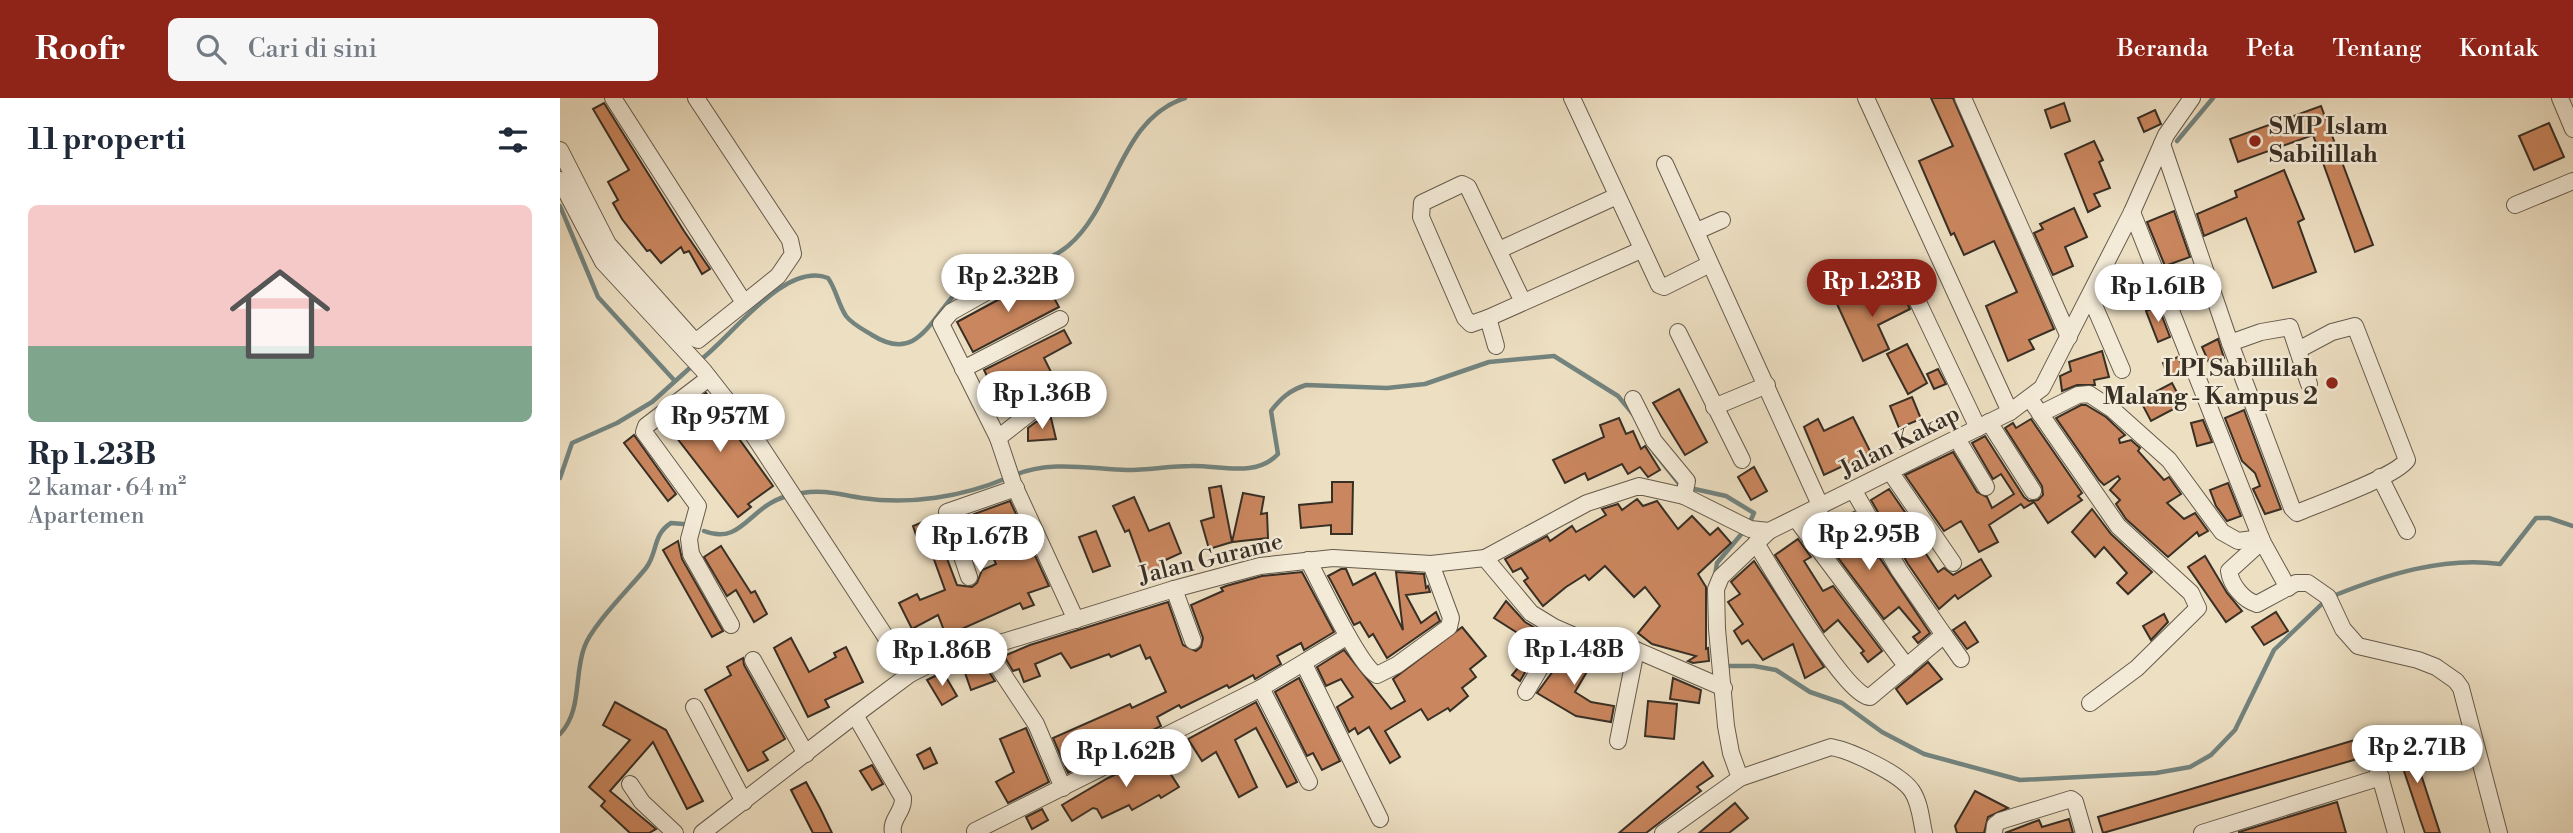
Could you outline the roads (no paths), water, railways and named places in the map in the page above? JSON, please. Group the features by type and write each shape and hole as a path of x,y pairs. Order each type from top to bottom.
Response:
{"street":[{"path":"613,98 743,301"},
{"path":"686,345 701,339 743,301 778,276 791,260 793,246 696,98"},
{"path":"1572,98 1641,250 1661,286 1710,264"},
{"path":"1866,98 2010,412"},
{"path":"1964,98 2069,337"},
{"path":"2560,98 2573,129"},
{"name":"Jalan Kakap","path":"1740,779 1728,741 1716,589 1747,532 1769,531 1891,473 2010,412 2042,388 2185,102"},
{"path":"2162,144 2230,343 2294,512 2380,477 2402,466 2407,460 2358,329 2355,326 2345,328 2300,349"},
{"path":"560,149 608,244 686,345 800,502 910,674"},
{"path":"1665,164 1821,507"},
{"path":"560,180 609,270 686,345"},
{"path":"2515,205 2573,181"},
{"path":"1523,302 1471,190 1465,184 1421,205 1421,217 1465,320 1475,324 1641,250"},
{"path":"1499,250 1617,196"},
{"path":"2132,212 2262,540 2288,588"},
{"path":"1696,231 1723,220"},
{"path":"1022,272 951,312 942,321 942,329 998,438 1013,480 1076,620"},
{"path":"1908,281 1983,425 2033,491"},
{"path":"2090,296 2122,370"},
{"path":"1488,318 1496,346"},
{"path":"963,369 1060,319"},
{"path":"2230,343 2292,328 2309,384"},
{"path":"1678,332 1742,460"},
{"path":"706,374 646,426 644,432 698,506 689,540 691,554 731,625"},
{"path":"1714,407 1767,385"},
{"path":"2040,414 2078,395 2090,394 2112,409 2169,460 2222,532 2238,541 2262,540"},
{"path":"1633,399 1654,441 1685,489"},
{"path":"2030,399 2118,526 2191,593 2198,608 2137,668 2090,703"},
{"path":"998,438 1039,407"},
{"path":"1957,439 1986,487"},
{"path":"1891,473 1953,563"},
{"path":"2380,477 2407,531"},
{"path":"969,577 947,512 1013,480"},
{"name":"Jalan Gurame","path":"702,833 910,674 926,666 987,650 1174,589 1260,566 1308,560 1333,558 1431,564 1485,558 1577,508 1624,488 1639,486 1685,489 1747,532"},
{"path":"1854,491 1899,570 1961,659"},
{"path":"1796,519 1907,667"},
{"path":"1747,532 1822,649 1865,698 1870,697 1944,635"},
{"path":"2262,540 2230,566 2232,582 2255,604 2300,582 2308,583 2328,597 2358,646 2418,660 2436,667 2459,684 2500,833"},
{"path":"1485,558 1531,613 1562,631 1598,644 1636,650 1722,673"},
{"path":"1308,560 1371,671 1380,674 1447,630 1451,618 1431,564"},
{"path":"1174,589 1193,641"},
{"path":"1526,692 1562,631"},
{"path":"975,831 1261,688 1349,636"},
{"path":"987,650 1036,724 1063,788"},
{"path":"1618,741 1636,650"},
{"path":"753,660 806,754"},
{"path":"1304,664 1380,819"},
{"path":"1261,688 1309,782"},
{"path":"694,706 744,802"},
{"path":"855,715 903,798 902,807 892,824 893,833"},
{"path":"2370,741 2396,833"},
{"path":"1663,833 1740,779 1817,751 1835,748 1906,784 1917,803 1924,833"},
{"path":"2202,833 2381,777"},
{"path":"630,784 642,802 675,833"},
{"path":"1994,833 1995,825 2000,821 2071,799 2075,802 2084,833"}],"waterway":[{"path":"699,361 776,291 794,281 811,276 828,278 846,316 862,329 889,343 903,344 915,339 969,281 993,270 1043,260 1068,246 1084,229 1097,209 1132,144 1146,124 1163,109 1185,98"},
{"path":"2177,141 2213,98"},
{"path":"560,206 598,297 674,380"},
{"path":"1015,475 1028,470 1056,467 1127,470 1183,466 1237,469 1259,466 1278,454 1271,411 1286,395 1300,387 1387,388 1425,384 1489,362 1554,356 1618,396 1633,414"},
{"path":"560,478 572,443 617,423 652,402 692,366"},
{"path":"1654,452 1681,486"},
{"path":"802,493 825,492 880,500 917,500 954,495 1007,478"},
{"path":"1690,488 1726,496 1754,513 1749,524"},
{"path":"704,531 728,533 774,501 787,496"},
{"path":"2333,596 2415,569 2458,563 2500,564 2536,518 2549,518 2573,526"},
{"path":"560,734 572,715 581,659 588,639 602,618 646,568 665,528 671,523 683,524"},
{"path":"1715,575 1717,563 1744,531"},
{"path":"1725,666 1754,666 1776,670 1810,692 1842,703 1882,732 1924,754 2020,780 2156,773 2190,767 2211,755 2235,730 2274,650 2326,600"}],"place":[{"name":"SMP Islam Sabilillah","path":"2255,141"},
{"name":"LPI Sabillilah Malang - Kampus 2","path":"2332,383"}]}
